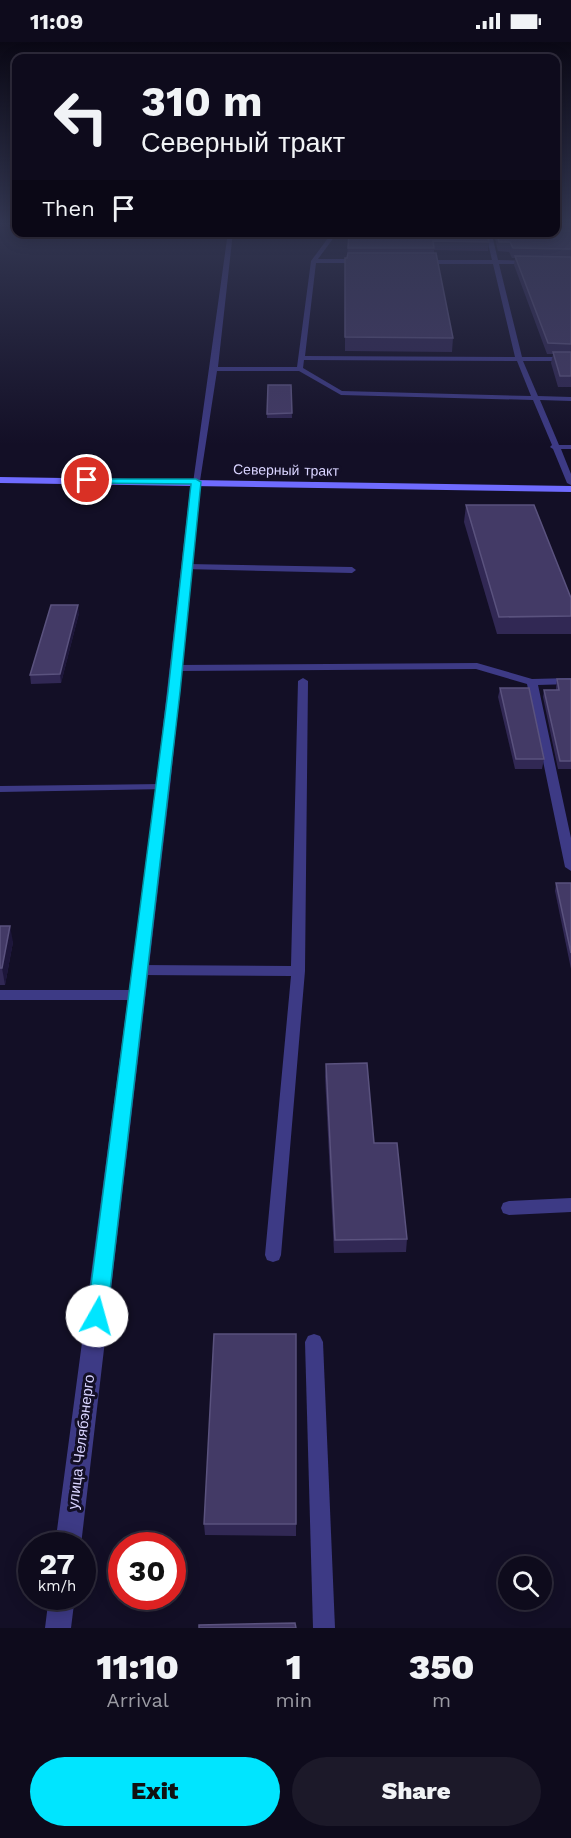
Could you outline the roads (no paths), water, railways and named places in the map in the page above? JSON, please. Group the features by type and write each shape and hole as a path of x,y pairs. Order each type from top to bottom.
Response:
{"main road":[{"name":"Северный тракт","path":"0,480 571,489"}],"street":[{"name":"улица Челябэнерго","path":"70,1532 177,668 196,482"},
{"path":"58,1628 60,1610"}],"lane":[{"path":"196,482 223,297"},
{"path":"300,369 309,297"},
{"path":"504,297 519,358 554,447 571,483"},
{"path":"301,358 571,359"},
{"path":"214,369 300,369 341,393 571,399"},
{"path":"554,447 571,447"},
{"path":"187,567 352,570"},
{"path":"177,668 477,666 532,682 571,681"},
{"path":"273,1255 298,971 303,681"},
{"path":"532,682 571,867"},
{"path":"0,789 162,787"},
{"path":"140,970 298,971"},
{"path":"0,996 136,995"},
{"path":"509,1208 571,1205"},
{"path":"314,1342 324,1628"}]}
